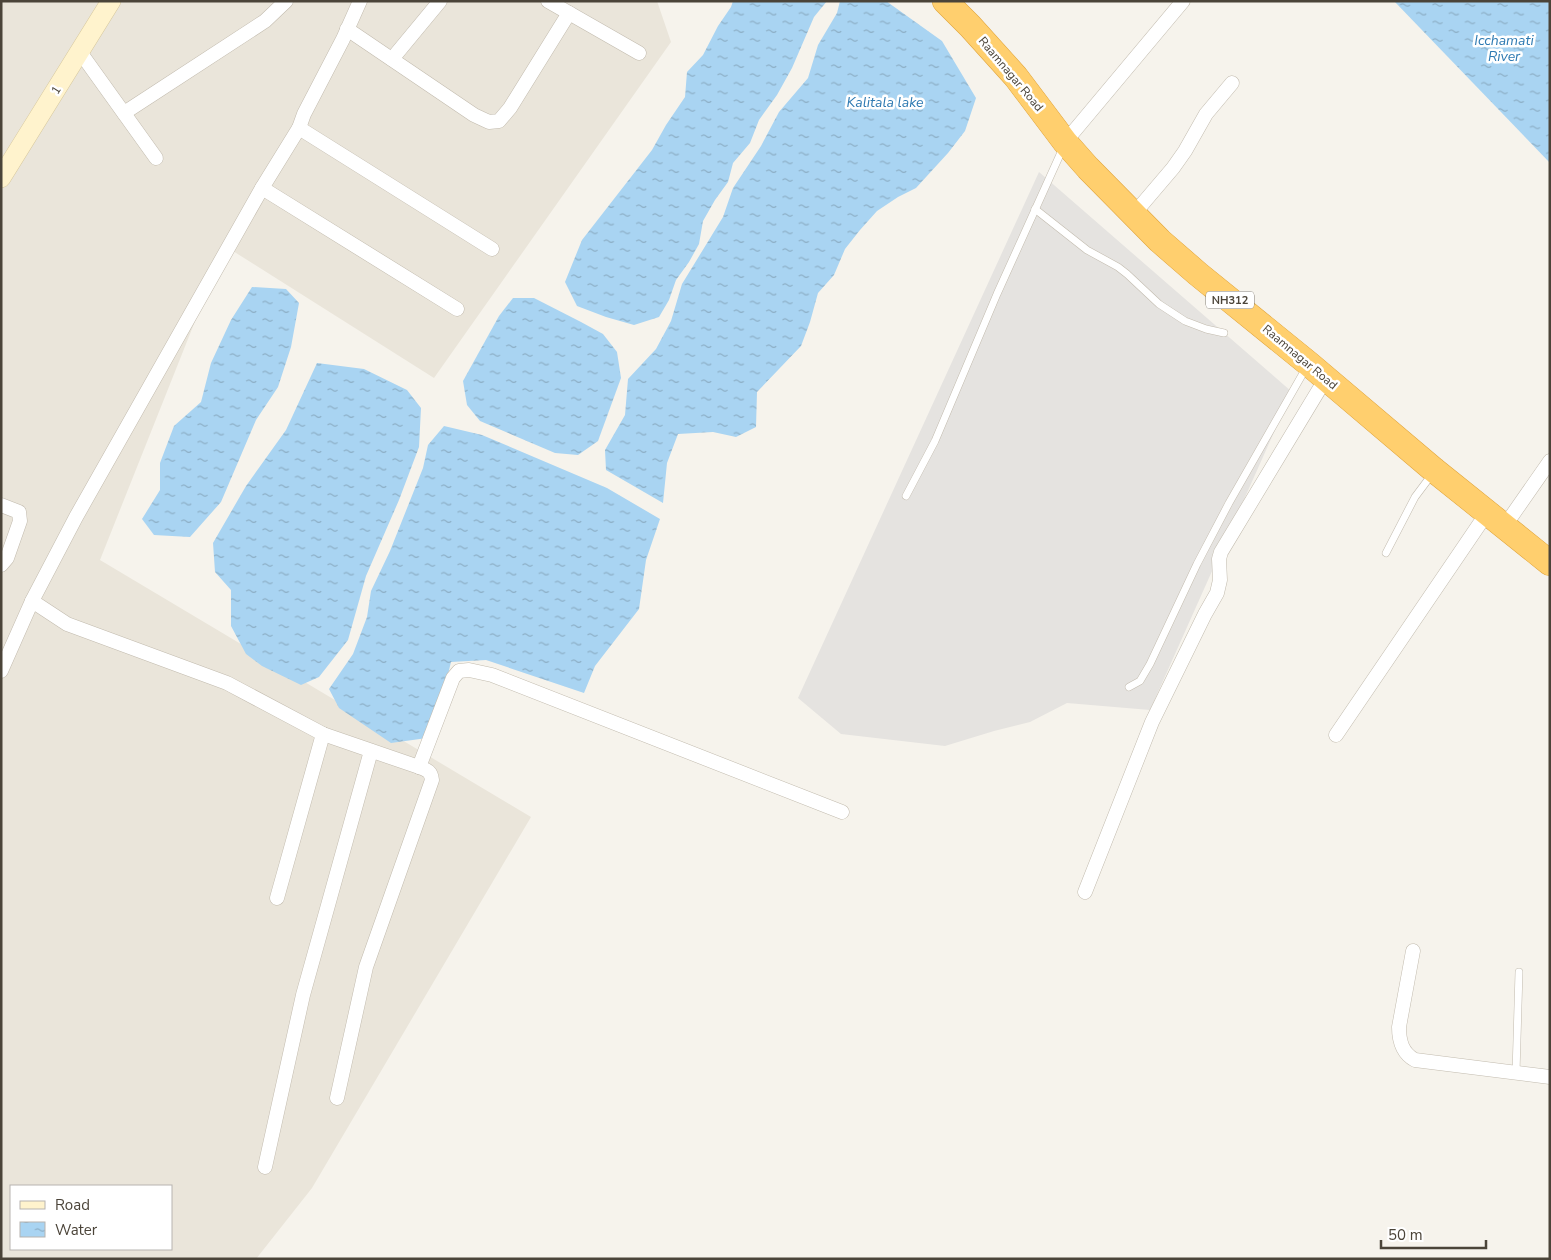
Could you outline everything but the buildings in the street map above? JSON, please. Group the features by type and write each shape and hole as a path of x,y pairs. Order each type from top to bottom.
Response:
{"highway":[{"name":"Raamnagar Road","path":"945,1 1016,77 1065,142 1104,186 1160,241 1318,371 1434,470 1550,563"}],"street":[{"name":"1","path":"1,178 111,1"},
{"path":"124,113 265,21 286,1"},
{"path":"1,671 32,601 76,517 262,188 299,128 304,114 360,1"},
{"path":"392,59 440,1"},
{"path":"548,1 639,53"},
{"path":"1065,142 1183,1"},
{"path":"347,29 474,116 489,122 499,121 510,108 570,13"},
{"path":"80,52 156,158"},
{"path":"1133,215 1185,151 1206,114 1232,83"},
{"path":"299,128 492,248"},
{"path":"262,188 457,309"},
{"path":"1085,892 1152,722 1217,593 1220,580 1219,559 1221,552 1318,371"},
{"path":"1336,735 1495,520 1550,461"},
{"path":"1,505 19,512 21,516 7,558 1,565"},
{"path":"32,601 68,624 227,683 322,734 419,767 428,771 431,775 432,780 366,967 337,1098"},
{"path":"419,767 453,678 458,671 469,670 492,674 842,812"},
{"path":"277,898 322,734"},
{"path":"265,1167 303,995 371,751"},
{"path":"1413,951 1399,1027 1401,1044 1410,1058 1550,1077"}],"lane":[{"path":"906,496 935,441 997,294 1065,142"},
{"path":"1035,209 1087,250 1118,267 1160,304 1185,321 1224,333"},
{"path":"1129,687 1140,681 1150,664 1197,564 1229,503 1318,371"},
{"path":"1386,553 1415,497 1434,470"},
{"path":"1516,1072 1520,972"}],"shaded area":[{"path":"1,1 657,1 671,42 434,378 225,246 100,560 531,817 312,1188 256,1259 1,1259"},
{"path":"1039,172 1292,392 1150,710 1067,703 1030,722 945,746 841,734 798,698"}],"water":[{"path":"733,1 827,1 814,17 792,68 777,95 759,120 750,143 733,163 728,182 703,221 699,244 676,280 669,300 659,317 634,325 577,306 565,282 582,240 652,150 685,97 687,72 703,55"},
{"name":"Kalitala lake","path":"840,1 886,1 942,41 976,98 965,131 916,188 877,211 845,249 834,275 818,293 801,346 757,392 756,427 736,437 713,432 678,434 667,463 663,503 606,470 605,450 625,415 628,379 656,349 671,321 682,284 723,217 733,188 761,146 779,112 808,78 818,45 837,13"},
{"name":"Icchamati River","path":"1394,1 1550,1 1550,163"},
{"path":"252,287 286,289 299,303 291,347 278,387 256,420 221,502 190,537 154,535 142,519 160,490 160,463 174,426 201,402 211,363 231,320"},
{"path":"513,298 534,298 581,322 603,334 617,352 621,378 598,441 578,455 555,453 480,421 467,405 463,381 499,316"},
{"path":"317,363 364,369 407,390 421,408 419,447 399,500 366,576 348,640 319,677 301,685 262,666 246,654 231,626 231,590 215,572 213,543 246,486 286,430"},
{"path":"444,426 482,435 607,488 660,519 646,560 639,609 595,666 584,693 486,660 451,662 441,703 427,738 391,743 339,708 329,689 353,654 367,617 371,591 390,551 423,468 428,445"}]}
